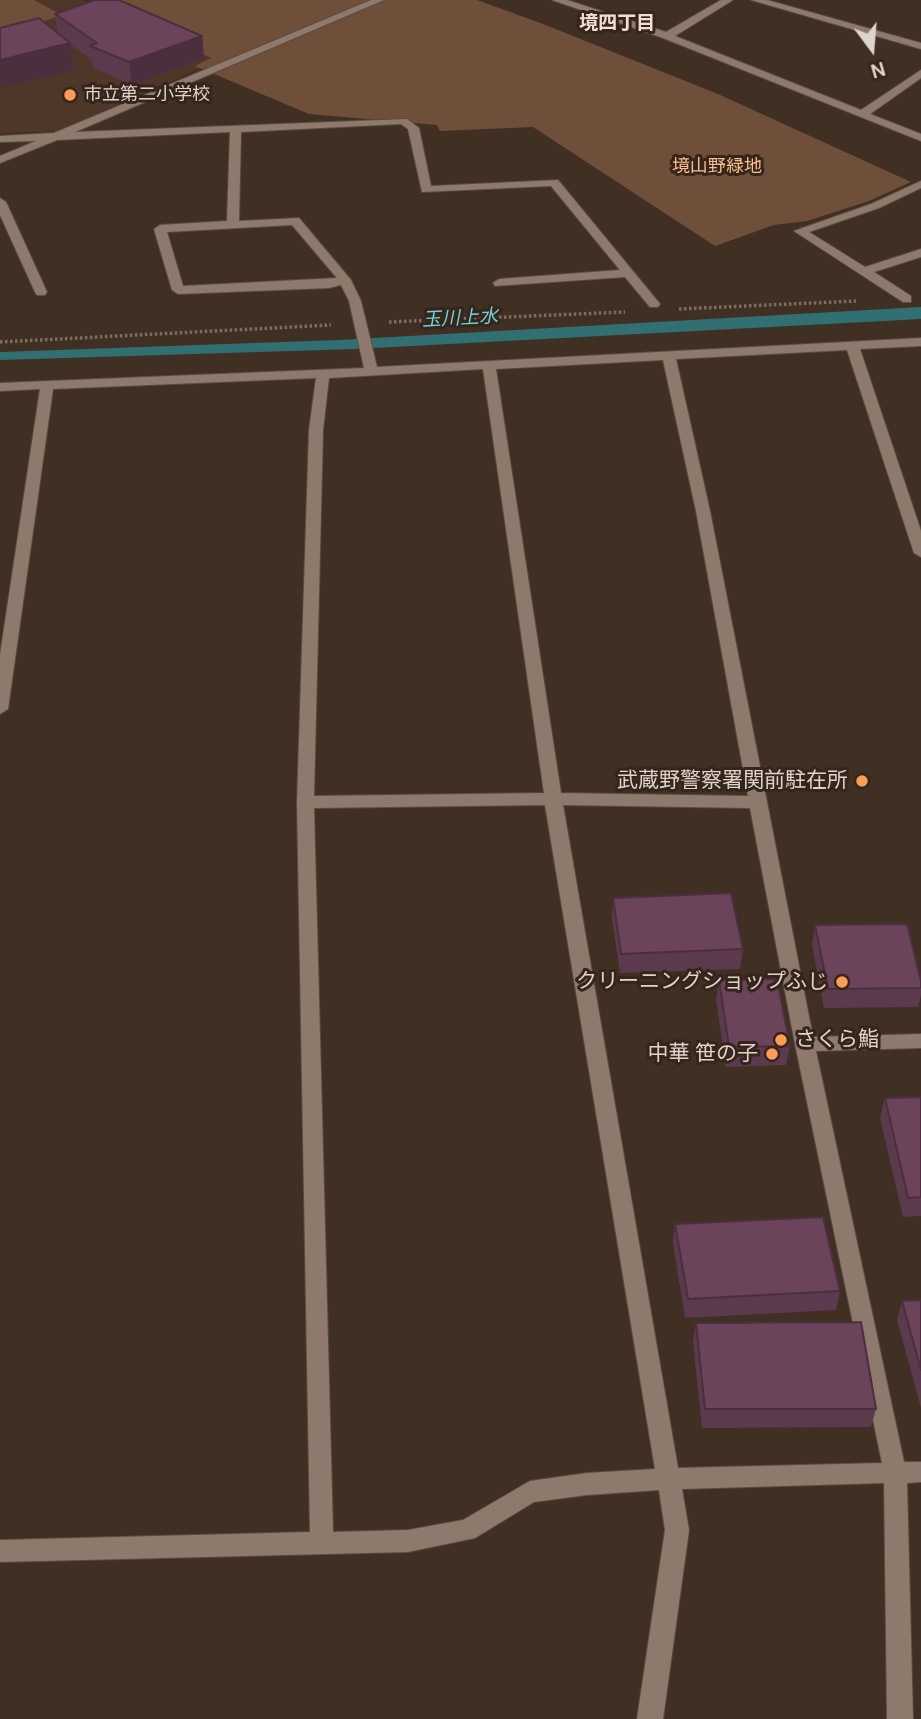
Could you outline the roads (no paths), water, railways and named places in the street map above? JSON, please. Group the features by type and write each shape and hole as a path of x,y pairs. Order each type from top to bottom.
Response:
{"street":[{"path":"0,160 379,0"},
{"path":"556,0 667,36 921,138"},
{"path":"667,36 728,0"},
{"path":"756,0 921,46"},
{"path":"861,115 921,73"},
{"path":"0,138 403,121 413,128 426,190 554,182 654,304"},
{"path":"233,224 236,128"},
{"path":"907,299 800,231 875,206 921,184"},
{"path":"0,202 41,292"},
{"path":"345,280 329,284 178,290 160,229 295,221 345,280 355,301 370,371"},
{"path":"866,271 921,253"},
{"path":"499,283 628,273"},
{"path":"0,387 323,374 921,342"},
{"path":"852,345 921,553"},
{"path":"668,354 703,511 805,1044 895,1472 900,1719"},
{"path":"489,365 554,799 677,1530 650,1719"},
{"path":"323,374 316,430 305,802 323,1543"},
{"path":"0,709 47,386"},
{"path":"305,802 554,799 758,802"},
{"path":"805,1044 921,1041"},
{"path":"0,1551 408,1541 467,1530 530,1492 587,1484 921,1472"}],"water":[{"path":"921,307 921,319 355,349 0,360 0,352 339,340"}],"place":[{"name":"市立第二小学校","path":"70,95"},
{"name":"武蔵野警察署関前駐在所","path":"862,781"},
{"name":"クリーニングショップふじ","path":"842,982"},
{"name":"さくら鮨","path":"781,1040"},
{"name":"中華 笹の子","path":"772,1054"}],"district":[{"name":"境四丁目","path":"617,24"}],"park label":[{"name":"境山野緑地","path":"717,167"}],"water label":[{"name":"玉川上水","path":"460,319"}]}
